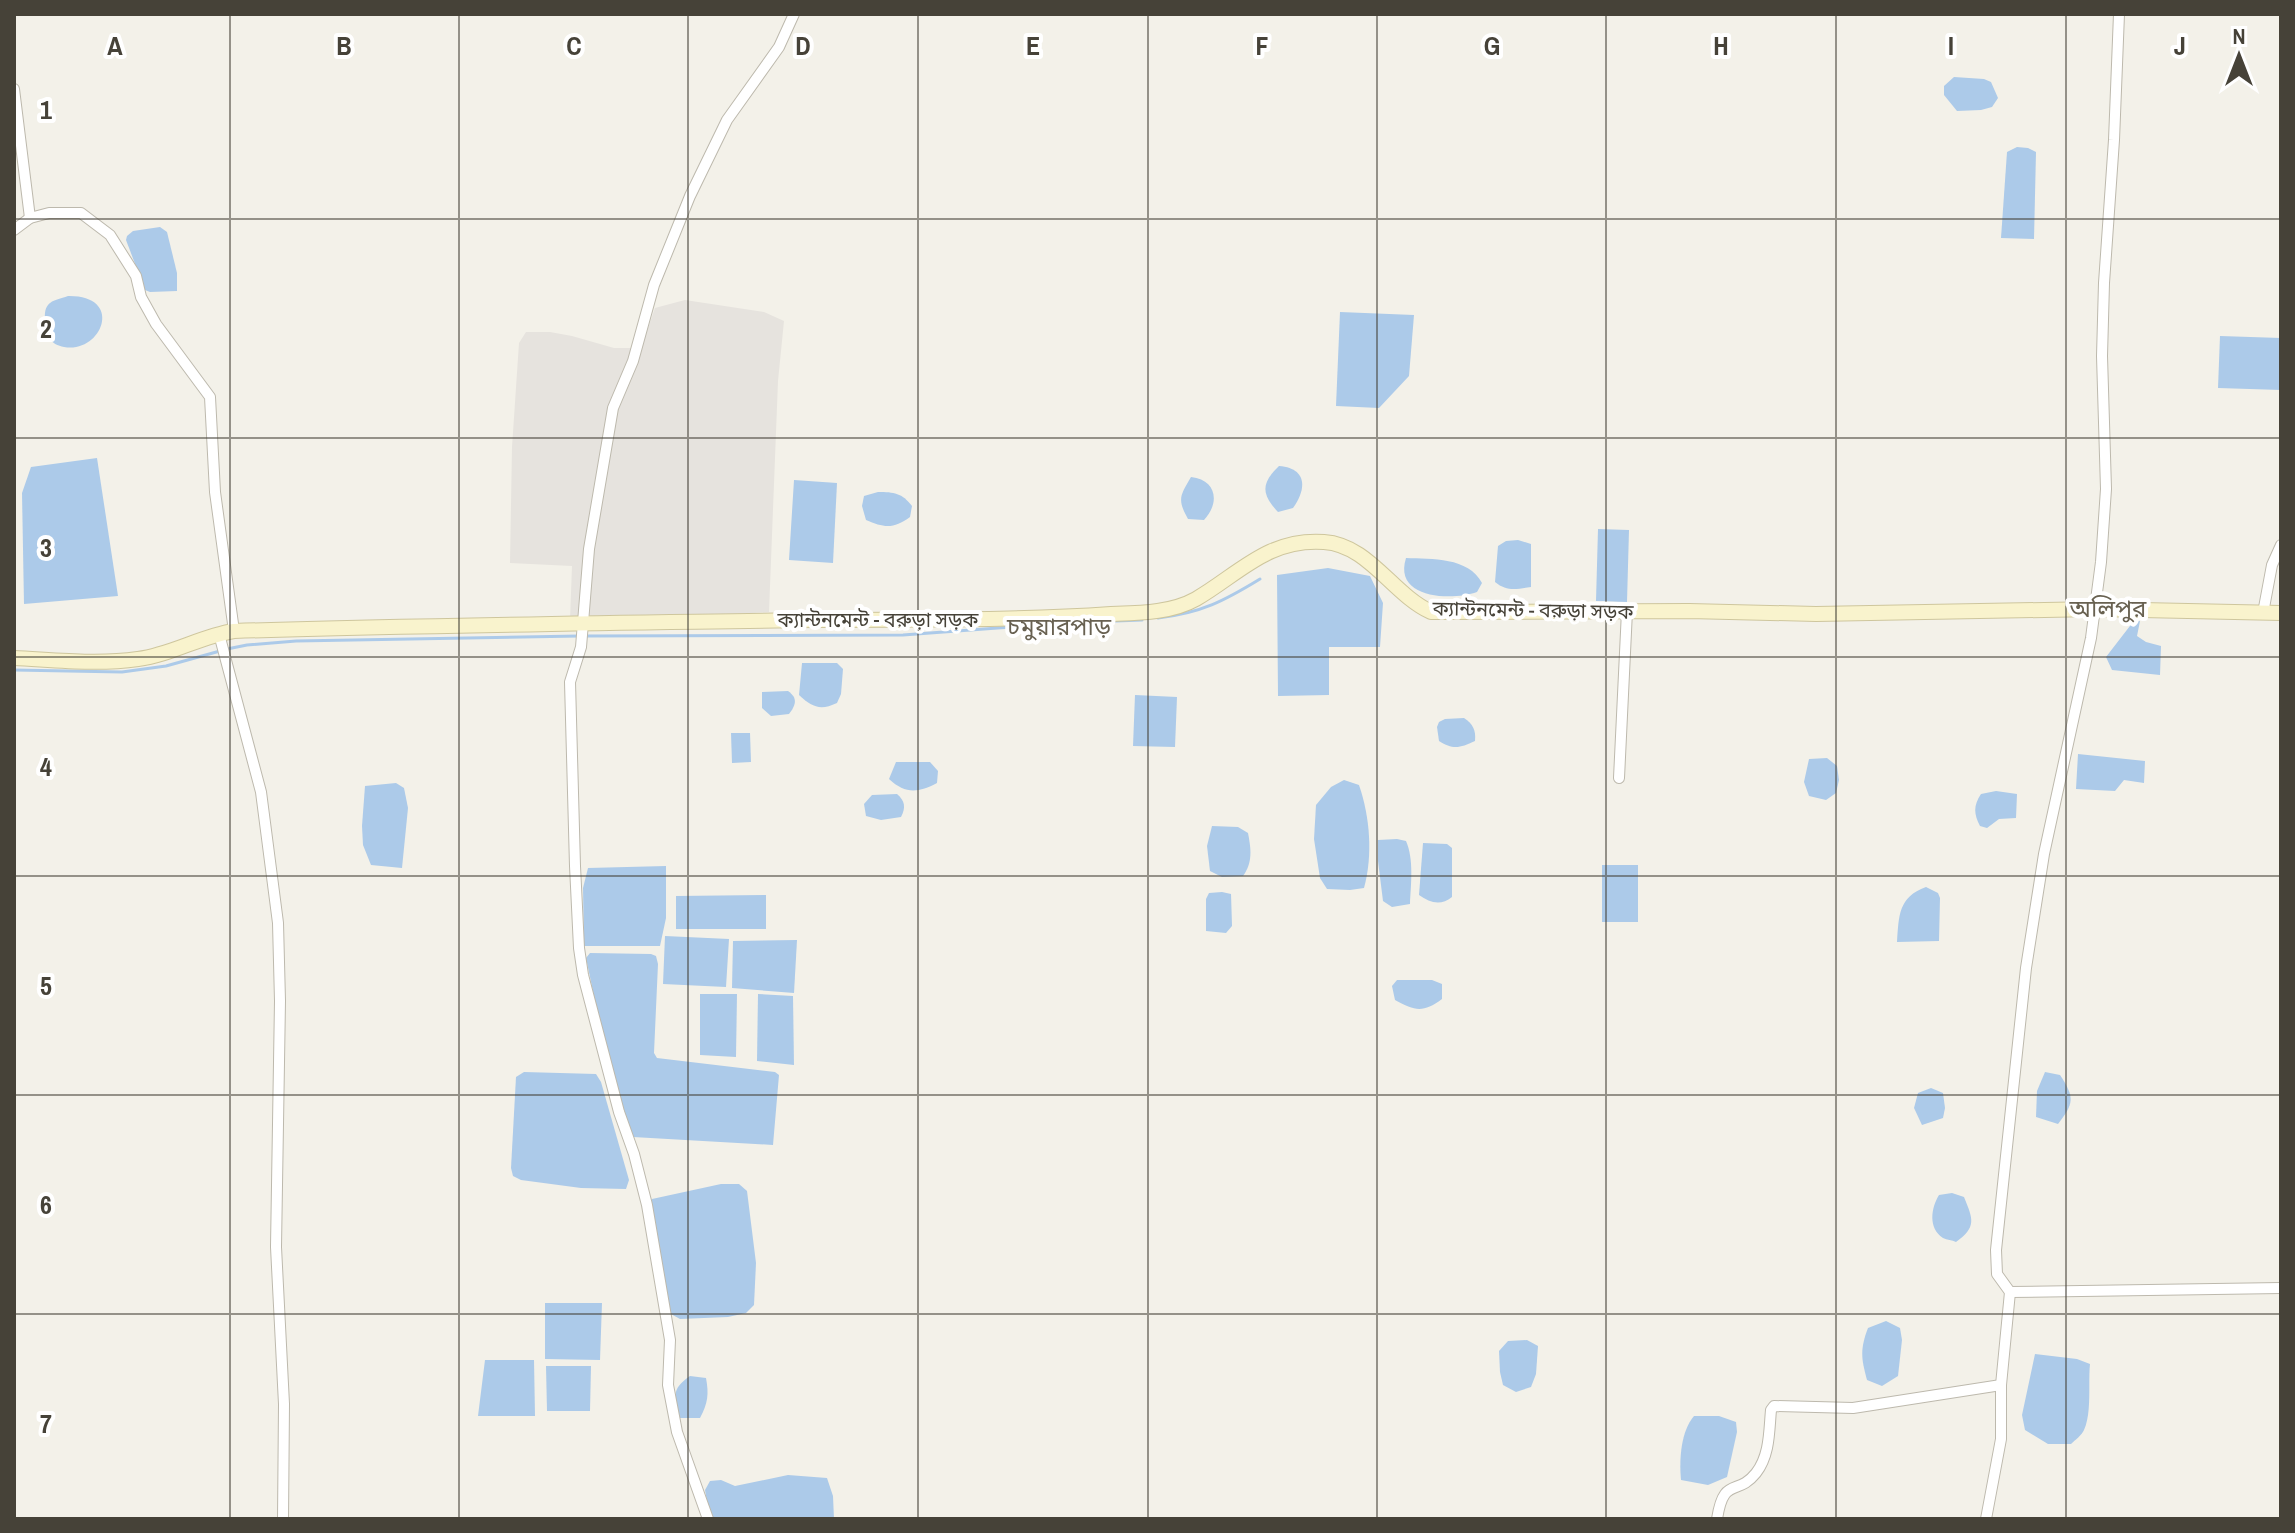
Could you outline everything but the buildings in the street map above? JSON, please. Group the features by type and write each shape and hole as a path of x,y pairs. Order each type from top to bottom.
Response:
{"main road":[{"name":"ক্যান্টনমেন্ট - বরুড়া সড়ক","path":"14,658 95,662 141,659 226,632 429,626 979,620 1111,615 1170,609 1195,599 1240,567 1282,546 1325,542 1358,553 1417,605 1431,612 1816,614 2095,609 2281,613"}],"street":[{"path":"708,1519 677,1432 668,1385 670,1340 647,1205 583,975 575,866 570,682 581,647 589,549 613,408 633,361 654,285 690,196 727,120 779,47 794,14"},
{"path":"1986,1519 2001,1439 2001,1385 2010,1292 1997,1274 1996,1250 2026,968 2044,854 2091,638 2101,562 2106,489 2102,356 2104,283 2119,14"},
{"path":"14,89 30,218"},
{"path":"14,230 30,218 49,213 81,213 110,235 136,276 141,297 156,324 210,397 226,632 225,658 261,792 278,923 280,1001 276,1247 284,1404 283,1519"},
{"path":"2263,613 2272,565 2281,545"},
{"path":"1619,778 1627,611"},
{"path":"2010,1292 2281,1288"},
{"path":"1717,1519 1719,1503 1725,1492 1751,1479 1759,1470 1767,1453 1774,1406 1853,1408 2001,1385"}],"shaded area":[{"path":"685,300 764,312 784,321 778,381 769,612 648,620 570,620 572,566 510,563 512,447 519,343 526,332 550,332 614,348 641,348 655,308"}],"water":[{"path":"1954,77 1991,82 1998,98 1992,107 1957,111 1944,95 1944,86"},
{"path":"2017,147 2036,152 2034,239 2001,238 2007,152"},
{"path":"160,227 167,232 177,273 177,291 145,290 126,240 133,231"},
{"path":"68,296 86,298 97,305 102,314 102,324 97,334 77,347 57,345 46,331 48,305"},
{"path":"1340,312 1414,315 1409,376 1379,408 1336,406"},
{"path":"2220,336 2281,338 2281,390 2218,388"},
{"path":"97,458 118,596 24,604 22,493 31,467"},
{"path":"1279,466 1295,471 1302,481 1302,487 1293,508 1278,512 1268,500 1265,489"},
{"path":"1191,477 1206,483 1213,493 1212,507 1204,520 1188,519 1182,507 1182,493"},
{"path":"794,480 837,483 833,563 789,560"},
{"path":"878,492 905,498 912,506 910,517 889,526 866,520 862,506 864,496"},
{"path":"1598,529 1629,530 1627,602 1596,601"},
{"path":"1518,540 1531,544 1531,587 1508,589 1495,582 1498,546 1506,541"},
{"path":"1406,558 1438,559 1459,564 1468,568 1482,583 1477,592 1466,595 1427,594 1408,582 1404,572"},
{"path":"1328,568 1370,576 1383,603 1380,647 1329,647 1329,695 1278,696 1277,575"},
{"path":"2140,621 2137,636 2161,646 2160,675 2112,670 2106,657 2133,622"},
{"path":"802,663 837,663 843,669 837,703 826,707 816,706 799,695"},
{"path":"788,691 795,702 789,714 771,716 762,708 762,692"},
{"path":"1135,695 1177,697 1175,747 1133,746"},
{"path":"1464,718 1473,728 1475,741 1457,747 1439,741 1439,722"},
{"path":"731,733 750,733 751,762 732,763"},
{"path":"2078,754 2145,761 2144,783 2124,780 2115,791 2076,789"},
{"path":"1827,758 1837,766 1839,780 1836,793 1826,800 1809,796 1804,782 1809,759"},
{"path":"896,762 930,762 938,771 937,783 918,790 901,787 889,779"},
{"path":"1344,780 1359,785 1363,797 1369,836 1367,875 1364,888 1327,889 1320,878 1314,839 1316,805 1331,787"},
{"path":"396,783 404,788 408,808 402,868 371,865 363,845 365,786"},
{"path":"1996,791 2017,794 2016,818 1999,819 1987,828 1980,826 1975,810 1978,798 1981,794"},
{"path":"897,794 904,804 901,817 881,820 866,816 864,804 872,795"},
{"path":"1212,826 1238,827 1248,833 1250,855 1243,876 1222,877 1210,871 1207,846"},
{"path":"1378,840 1406,841 1410,856 1410,904 1392,907 1383,901"},
{"path":"1423,843 1447,844 1452,848 1452,897 1444,902 1431,902 1419,895"},
{"path":"1602,865 1638,865 1638,922 1602,922"},
{"path":"666,866 666,918 660,946 584,946 583,888 588,868"},
{"path":"1926,887 1938,893 1940,898 1939,941 1897,942 1905,902"},
{"path":"1209,893 1231,894 1232,926 1226,933 1206,931 1206,899"},
{"path":"766,895 766,929 676,929 676,896"},
{"path":"665,936 729,939 726,987 663,984"},
{"path":"797,940 794,993 732,988 733,941"},
{"path":"590,953 656,956 654,1053 657,1058 775,1072 779,1075 773,1145 633,1137 609,1067 586,958"},
{"path":"1397,980 1432,980 1442,984 1442,999 1429,1007 1419,1009 1408,1006 1395,1000 1392,986"},
{"path":"700,994 737,994 736,1057 700,1055"},
{"path":"758,994 793,996 794,1065 757,1061"},
{"path":"524,1072 596,1074 629,1180 626,1189 581,1188 521,1180 513,1176 516,1077"},
{"path":"2045,1072 2060,1075 2070,1095 2070,1105 2058,1124 2036,1117 2037,1091"},
{"path":"1931,1088 1943,1093 1943,1118 1922,1125 1914,1108 1918,1093"},
{"path":"721,1184 739,1184 747,1191 756,1263 754,1305 746,1313 728,1317 680,1319 666,1308 650,1204 652,1199"},
{"path":"1952,1193 1964,1197 1971,1217 1967,1232 1956,1242 1938,1234 1932,1218 1939,1195"},
{"path":"545,1303 602,1303 600,1360 545,1359"},
{"path":"1886,1321 1900,1328 1902,1340 1898,1376 1882,1386 1867,1380 1863,1348 1868,1328"},
{"path":"1527,1340 1538,1346 1536,1374 1531,1387 1516,1392 1503,1385 1499,1351 1508,1341"},
{"path":"2035,1354 2077,1359 2090,1364 2086,1423 2082,1434 2071,1444 2048,1444 2025,1430 2022,1415"},
{"path":"485,1360 534,1360 535,1416 478,1416"},
{"path":"546,1366 591,1366 590,1411 547,1411"},
{"path":"690,1376 706,1378 706,1403 700,1418 680,1418 676,1394 679,1385"},
{"path":"1694,1416 1719,1416 1736,1422 1737,1432 1727,1477 1708,1485 1681,1480 1682,1446 1686,1429"},
{"path":"788,1475 827,1478 833,1496 834,1519 710,1519 705,1490 710,1481 721,1480 735,1486"}],"waterway":[{"path":"1158,618 1212,605 1260,579"},
{"path":"1090,622 1142,620"},
{"path":"586,636 903,635 1050,624"},
{"path":"227,649 296,641 579,636"},
{"path":"14,670 122,672 166,666 220,651"}],"district":[{"name":"অলিপুর","path":"2108,609"},
{"name":"চমুয়ারপাড়","path":"1059,627"}]}
